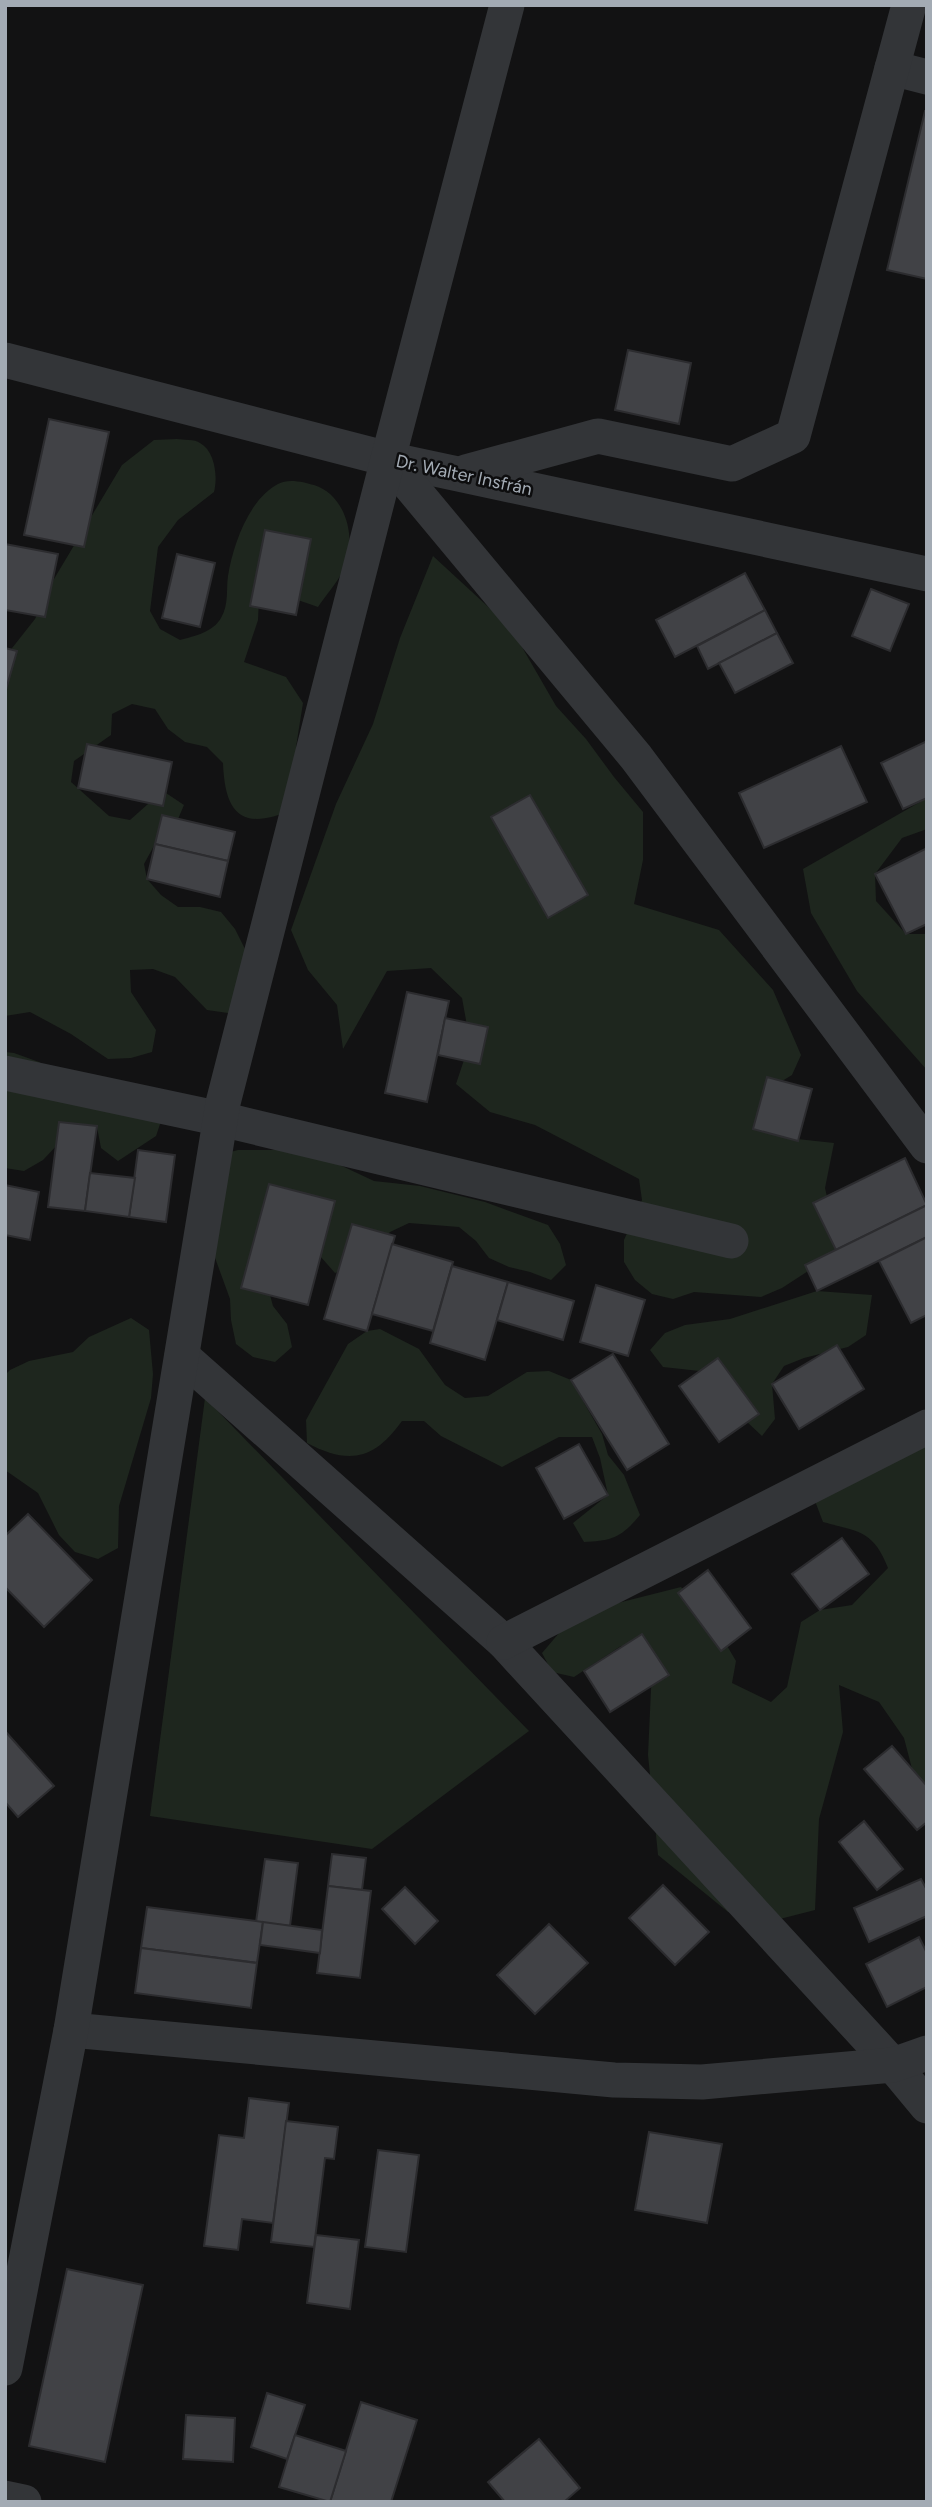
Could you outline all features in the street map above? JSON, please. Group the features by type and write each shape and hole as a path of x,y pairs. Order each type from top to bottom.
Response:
{"street":[{"path":"5,2368 71,2030 221,1119 388,459 507,5"},
{"path":"460,474 598,436 732,464 793,436 909,5"},
{"path":"892,68 927,77"},
{"name":"Dr. Walter Insfrán","path":"5,360 388,459 927,574"},
{"path":"388,459 636,757 927,1146"},
{"path":"5,1073 221,1119 731,1241"},
{"path":"182,1356 504,1642 893,2065 927,2106"},
{"path":"504,1642 927,1427"},
{"path":"71,2030 614,2080 702,2082 893,2065 927,2053"},
{"path":"5,2498 24,2502"}],"shaded area":[{"path":"154,440 195,441 205,447 214,465 215,486 214,492 178,520 158,547 150,611 160,629 180,640 203,633 218,623 225,608 230,564 238,537 259,500 282,482 296,481 314,485 335,499 346,521 349,547 343,571 318,607 295,599 259,598 258,620 244,662 286,677 303,703 296,747 306,767 294,809 262,819 240,814 228,796 223,763 207,747 185,742 168,729 155,709 132,704 112,714 111,735 74,761 71,782 109,816 130,820 166,793 184,805 175,826 155,844 144,864 147,879 161,895 178,907 200,907 221,912 235,929 245,949 235,1014 207,1010 175,977 153,969 130,970 131,992 156,1030 152,1052 131,1058 108,1059 71,1034 30,1012 5,1016 5,657 35,619 54,579 122,465"},
{"path":"433,556 511,628 556,706 586,739 643,812 643,860 634,904 719,930 773,990 801,1055 792,1075 774,1086 788,1138 834,1143 825,1188 839,1251 782,1288 761,1297 694,1292 673,1299 652,1294 635,1280 624,1262 624,1240 642,1200 639,1179 535,1125 490,1112 456,1084 470,1042 462,998 431,968 387,971 343,1049 337,1005 308,970 291,930 336,804 373,724 400,638"},
{"path":"927,798 927,829 902,838 875,874 876,901 906,934 927,934 927,1070 857,991 811,913 803,869"},
{"path":"5,1052 39,1062 76,1091 163,1115 156,1136 118,1161 101,1148 97,1127 58,1144 43,1160 24,1171 5,1168"},
{"path":"238,1150 282,1150 325,1158 374,1181 420,1186 485,1202 548,1225 560,1244 566,1265 551,1280 489,1258 476,1241 459,1227 409,1223 390,1232 356,1265 335,1273 320,1256 261,1262 273,1306 287,1324 292,1347 275,1362 253,1357 236,1344 230,1299 210,1244 227,1153"},
{"path":"817,1291 872,1295 866,1335 848,1347 784,1366 772,1384 775,1419 762,1436 746,1421 709,1372 663,1367 650,1350 665,1333 685,1325 730,1319"},
{"path":"131,1318 149,1330 153,1374 151,1398 119,1506 118,1548 98,1559 75,1552 59,1535 38,1493 5,1470 5,1375 29,1361 73,1352 89,1337"},
{"path":"380,1329 419,1349 445,1385 465,1398 488,1396 527,1372 549,1371 571,1380 602,1434 608,1455 624,1475 640,1515 616,1536 584,1542 573,1523 608,1495 600,1458 592,1437 559,1437 502,1467 441,1436 424,1421 402,1421 381,1444 360,1455 336,1454 307,1443 306,1420 348,1344 367,1331"},
{"path":"205,1398 529,1731 372,1849 150,1816"},
{"path":"927,1443 927,1826 904,1738 879,1702 839,1685 843,1732 819,1819 815,1910 772,1921 728,1912 658,1855 648,1755 652,1668 643,1648 621,1646 574,1677 552,1672 542,1653 571,1619 594,1609 681,1587 713,1622 736,1661 732,1683 771,1702 787,1687 801,1622 820,1610 852,1605 888,1568 877,1546 863,1534 823,1522 815,1501"}],"building":[{"path":"927,111 927,279 887,270"},
{"path":"628,350 691,363 679,424 615,410"},
{"path":"49,419 109,432 84,547 24,535"},
{"path":"265,530 311,539 296,615 250,606"},
{"path":"5,544 58,554 45,617 5,610"},
{"path":"177,554 215,563 200,627 162,618"},
{"path":"745,573 765,610 675,657 656,620"},
{"path":"871,589 909,604 890,651 852,636"},
{"path":"765,610 777,633 708,669 697,646"},
{"path":"777,633 793,663 735,693 719,663"},
{"path":"5,648 17,651 5,693"},
{"path":"927,741 927,798 903,809 881,763"},
{"path":"87,744 172,762 163,806 78,788"},
{"path":"841,746 867,802 764,848 739,793"},
{"path":"530,795 588,895 548,918 491,817"},
{"path":"162,815 235,832 228,861 155,844"},
{"path":"155,844 228,861 220,897 147,879"},
{"path":"927,848 927,924 906,934 875,874"},
{"path":"407,992 449,1001 427,1102 385,1093"},
{"path":"445,1018 488,1027 480,1064 438,1055"},
{"path":"767,1077 812,1089 798,1141 753,1129"},
{"path":"59,1122 97,1126 85,1211 48,1207"},
{"path":"138,1150 175,1155 166,1222 129,1217"},
{"path":"905,1158 927,1205 836,1250 813,1203"},
{"path":"90,1173 135,1178 129,1217 85,1211"},
{"path":"269,1184 335,1201 308,1305 241,1288"},
{"path":"5,1185 39,1192 30,1240 5,1235"},
{"path":"927,1205 927,1237 817,1291 805,1265"},
{"path":"352,1224 395,1236 367,1331 324,1319"},
{"path":"927,1237 927,1315 911,1323 879,1261"},
{"path":"392,1244 453,1262 433,1331 372,1314"},
{"path":"452,1266 508,1282 485,1360 430,1343"},
{"path":"508,1282 574,1301 563,1340 497,1320"},
{"path":"596,1285 645,1300 628,1356 580,1342"},
{"path":"837,1345 864,1389 799,1429 772,1384"},
{"path":"613,1354 669,1444 627,1470 571,1380"},
{"path":"718,1358 759,1414 719,1442 679,1386"},
{"path":"579,1444 608,1495 564,1519 536,1468"},
{"path":"28,1514 92,1580 44,1627 5,1587 5,1536"},
{"path":"842,1538 869,1574 820,1610 792,1574"},
{"path":"708,1570 751,1628 721,1651 678,1593"},
{"path":"642,1634 669,1675 610,1712 584,1671"},
{"path":"5,1731 54,1786 18,1817 5,1802"},
{"path":"892,1746 927,1786 927,1822 917,1830 864,1769"},
{"path":"864,1821 903,1869 877,1890 839,1842"},
{"path":"332,1854 366,1858 362,1890 328,1886"},
{"path":"265,1859 298,1863 290,1926 256,1922"},
{"path":"921,1879 927,1890 927,1916 869,1942 854,1908"},
{"path":"663,1885 709,1932 675,1965 629,1918"},
{"path":"328,1886 371,1891 360,1978 317,1973"},
{"path":"405,1887 438,1921 415,1944 382,1909"},
{"path":"147,1907 263,1922 257,1963 141,1948"},
{"path":"263,1922 322,1930 320,1953 260,1945"},
{"path":"549,1924 588,1963 535,2014 497,1975"},
{"path":"919,1937 927,1953 927,1987 887,2007 866,1964"},
{"path":"141,1948 257,1963 251,2008 135,1993"},
{"path":"249,2098 289,2103 273,2223 242,2219 238,2250 204,2246 219,2135 244,2138"},
{"path":"286,2121 338,2127 334,2159 325,2158 314,2247 271,2242"},
{"path":"649,2132 722,2144 707,2223 635,2210"},
{"path":"378,2150 419,2155 406,2252 365,2247"},
{"path":"316,2235 359,2240 350,2309 307,2303"},
{"path":"67,2269 143,2285 105,2462 29,2446"},
{"path":"267,2393 305,2405 287,2459 251,2447"},
{"path":"361,2402 417,2420 391,2502 330,2502"},
{"path":"186,2415 235,2418 233,2462 183,2459"},
{"path":"295,2435 346,2451 330,2502 279,2487"},
{"path":"539,2439 580,2488 564,2502 505,2502 488,2482"}]}
